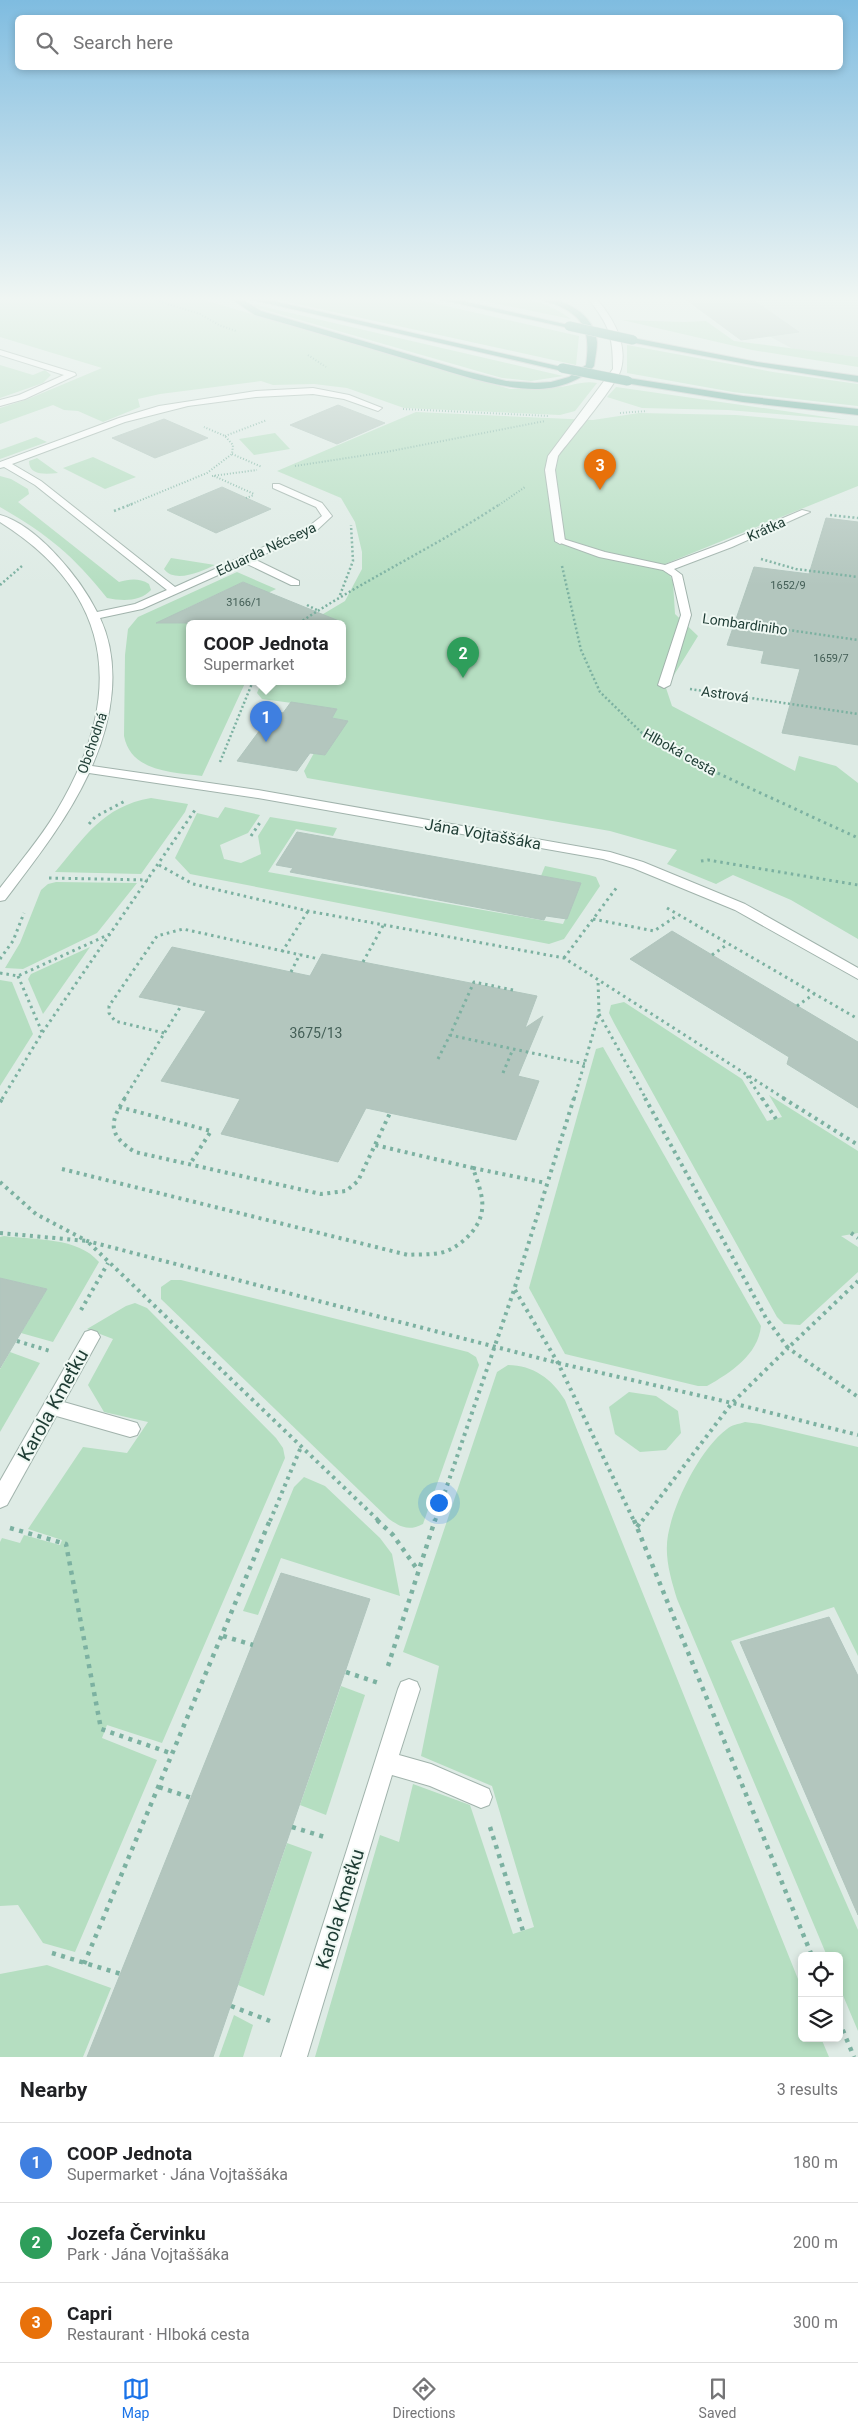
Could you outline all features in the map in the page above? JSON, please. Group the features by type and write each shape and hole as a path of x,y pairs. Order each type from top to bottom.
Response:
{"main road":[{"path":"711,394 858,412"}],"street":[{"path":"0,403 29,394"},
{"path":"2,464 122,420 158,409 256,394"},
{"path":"332,394 346,396 378,408"},
{"path":"599,394 553,456 550,470 560,541 603,555 666,568"},
{"path":"2,464 38,482 174,591"},
{"name":"Eduarda Nécseya","path":"95,616 138,607 312,529 327,516 320,505 276,486"},
{"name":"Krátka","path":"666,568 728,545 805,512"},
{"name":"Obchodná","path":"0,518 29,536 52,555 72,577 95,616 104,643 107,669 104,710 84,769 62,812 0,897"},
{"path":"246,559 295,583"},
{"name":"Lombardiniho","path":"666,568 677,575 686,615"},
{"path":"664,685 686,615"},
{"name":"Jána Vojtaššáka","path":"84,769 209,787 605,855 638,865 740,907 858,974"},
{"name":"Karola Kmeťku","path":"0,1499 91,1337"},
{"path":"53,1407 130,1429"},
{"name":"Karola Kmeťku","path":"294,2057 384,1762 409,1690"},
{"path":"384,1762 431,1775 481,1797"}],"path":[{"path":"120,517 112,511 206,473 232,454 233,445 225,436 197,425 188,403"},
{"path":"401,405 409,410"},
{"path":"378,408 582,417"},
{"path":"290,466 386,452 562,417"},
{"path":"212,476 266,469"},
{"path":"304,620 340,596 455,534 550,470"},
{"name":"Hlboká cesta","path":"560,541 561,562 581,650 600,692 642,733 685,758 858,838"},
{"path":"728,545 754,557 796,569 858,577"},
{"path":"0,585 19,567 27,564 21,559"},
{"name":"Lombardiniho","path":"686,615 858,640"},
{"path":"0,1102 42,1033 149,880 209,787 251,685"},
{"name":"Astrová","path":"664,685 858,714"},
{"path":"84,830 95,817 126,800"},
{"path":"251,836 261,820"},
{"path":"699,862 708,860 858,885"},
{"path":"159,865 193,884 308,911 564,958 858,1145"},
{"path":"564,958 621,882 638,865"},
{"path":"49,871 43,878 149,880"},
{"path":"662,905 858,1019"},
{"path":"0,959 13,941 26,908"},
{"path":"282,952 308,911"},
{"path":"593,919 654,931 678,915"},
{"path":"363,962 384,924"},
{"path":"164,1033 115,1021 109,1013 109,1006 157,936 183,929 319,959"},
{"path":"0,973 18,976 110,934"},
{"path":"712,955 728,944"},
{"path":"291,972 300,954"},
{"path":"18,976 42,1033"},
{"path":"379,1693 418,1570 496,1346 546,1182 585,1064 599,1013 598,980"},
{"path":"438,1059 474,982 513,990"},
{"path":"797,1006 814,994"},
{"path":"181,1006 119,1106 112,1124 115,1136 121,1144 135,1152 321,1194 346,1191 358,1181 390,1113"},
{"path":"599,1013 766,1318 788,1348 858,1397"},
{"path":"450,1035 585,1064"},
{"path":"503,1073 513,1049"},
{"path":"746,1074 776,1119"},
{"path":"119,1106 211,1130 190,1164"},
{"path":"375,1145 473,1168 546,1182"},
{"path":"62,1169 408,1254 442,1252 468,1236 478,1222 482,1212 482,1203 473,1168"},
{"path":"0,1182 36,1214 87,1241 393,1535 418,1570"},
{"path":"0,1232 87,1241 558,1363 732,1403 858,1435"},
{"path":"851,1233 858,1238"},
{"path":"637,1527 732,1403 858,1282"},
{"path":"514,1290 558,1363 637,1527 810,1952"},
{"path":"17,1341 56,1352"},
{"path":"84,1964 301,1447"},
{"path":"0,1525 66,1544 101,1729 173,1754"},
{"path":"222,1636 253,1644"},
{"path":"159,1788 192,1798"},
{"path":"481,1797 523,1931"},
{"path":"292,1827 332,1840 334,1830"},
{"path":"52,1954 121,1974"},
{"path":"231,2006 272,2021"},
{"path":"268,2030 274,2012"},
{"path":"843,2031 854,2057"}],"green space":[{"path":"0,394 11,394 0,398"},
{"path":"40,394 160,394 138,399 140,407 103,422 78,411 64,410 53,405 0,424 0,408"},
{"path":"364,394 588,394 575,411 560,415 404,408"},
{"path":"610,394 665,394 847,420 728,410 642,408 607,397"},
{"path":"751,394 858,394 858,406"},
{"path":"416,412 593,420 639,413 736,415 858,426 858,486 665,564 673,582 675,614 698,636 666,688 672,706 795,771 799,756 836,766 858,783 858,939 791,900 733,875 716,884 667,864 677,850 610,831 307,778 304,771 314,753 325,755 347,721 332,718 337,709 262,699 257,693 260,685 346,685 346,620 313,620 345,601 362,569 362,552 355,522 341,498 277,471"},
{"path":"275,433 290,449 254,455 239,439"},
{"path":"36,437 47,442 0,459 0,450"},
{"path":"93,457 136,477 105,489 63,468"},
{"path":"37,458 58,473 44,474 35,472 30,466 29,461"},
{"path":"0,476 11,479 28,489 29,494 18,502 119,582 142,581 149,584 151,590 136,599 119,600 107,598 71,557 46,536 0,507"},
{"path":"171,558 215,565 189,575 175,576 164,569"},
{"path":"237,572 276,589 268,593 243,582 183,610 203,620 186,620 186,685 244,685 202,776 154,768 135,757 128,748 124,736 125,655 128,629 138,617"},
{"path":"151,798 188,804 185,812 141,874 55,872 85,836 107,816 134,802"},
{"path":"225,807 260,815 248,833 220,845 224,859 241,863 261,854 258,836 270,817 337,828 333,836 296,829 268,872 563,924 581,883 541,876 545,866 596,877 600,886 564,939 549,944 190,874 175,858 197,813 218,818"},
{"path":"56,882 137,883 97,933 23,969 5,968 20,943 41,890 48,884"},
{"path":"90,947 43,1014 28,979 31,974"},
{"path":"0,980 12,982 33,1034 0,1086"},
{"path":"624,1002 742,1079 767,1121 782,1117 769,1095 858,1151 858,1233 841,1236 858,1247 858,1272 800,1325 784,1324 777,1317 614,1023 609,1013 611,1005"},
{"path":"603,1047 761,1326 755,1346 742,1362 707,1386 698,1386 565,1354 529,1288 596,1049"},
{"path":"0,1237 42,1239 68,1244 80,1248 99,1262 53,1342 21,1333 47,1289 0,1278"},
{"path":"171,1280 181,1280 468,1352 476,1357 479,1365 423,1524 406,1528 389,1519 161,1299 161,1287"},
{"path":"135,1303 147,1308 276,1438 283,1448 285,1458 162,1743 107,1725 102,1738 157,1760 75,1952 43,1943 18,1905 0,1906 0,1542 2,1538 20,1543 24,1535 60,1545 62,1540 28,1529 83,1447 127,1453 148,1422 104,1412 88,1385 113,1339 87,1329 126,1306"},
{"path":"10,1352 40,1363 0,1432 0,1369"},
{"path":"508,1365 534,1371 548,1380 565,1400 798,1979 798,2042 823,2042 829,2057 315,2057 380,1835 399,1842 413,1784 470,1805 513,1934 534,1927 492,1786 421,1756 439,1666 403,1652 497,1372"},
{"path":"629,1392 656,1396 678,1411 681,1433 666,1450 640,1452 615,1434 609,1407"},
{"path":"745,1422 760,1424 858,1447 858,1656 834,1607 731,1641 858,1930 858,2031 843,1995 843,1952 825,1952 672,1584 667,1543 676,1507 690,1477 707,1449 731,1426"},
{"path":"304,1477 325,1486 380,1538 392,1554 400,1596 281,1558 258,1615 243,1611 294,1487"},
{"path":"341,1686 365,1695 326,1815 300,1805"},
{"path":"287,1843 312,1852 264,1996 238,1985"},
{"path":"47,1965 111,1988 83,2057 0,2057 0,1974"},
{"path":"234,2015 253,2025 243,2057 219,2057"}],"building":[{"path":"338,405 385,423 337,444 290,425"},
{"path":"164,419 208,438 155,458 112,438"},
{"path":"222,487 271,509 216,533 167,510"},
{"path":"826,518 858,522 858,745 782,733 800,669 761,663 764,651 727,645 754,567 809,574"},
{"path":"243,582 337,620 186,620 186,623 156,623"},
{"path":"291,702 337,709 332,718 348,721 325,755 310,753 297,771 237,761 274,711 283,713"},
{"path":"297,832 581,883 567,919 546,916 544,920 290,872 293,868 276,865"},
{"path":"672,931 858,1042 858,1108 787,1064 789,1057 630,959"},
{"path":"172,947 310,976 322,954 537,996 525,1028 543,1016 518,1076 539,1081 516,1140 366,1108 338,1162 221,1134 240,1099 161,1081 206,1011 139,997"},
{"path":"0,1278 47,1289 0,1368"},
{"path":"281,1573 370,1599 213,2057 87,2057"},
{"path":"829,1617 858,1676 858,1915 740,1642"}],"place":[{"name":"Capri","path":"600,490"},
{"name":"Jozefa Červinku","path":"463,678"},
{"name":"COOP Jednota","path":"266,742"}]}
